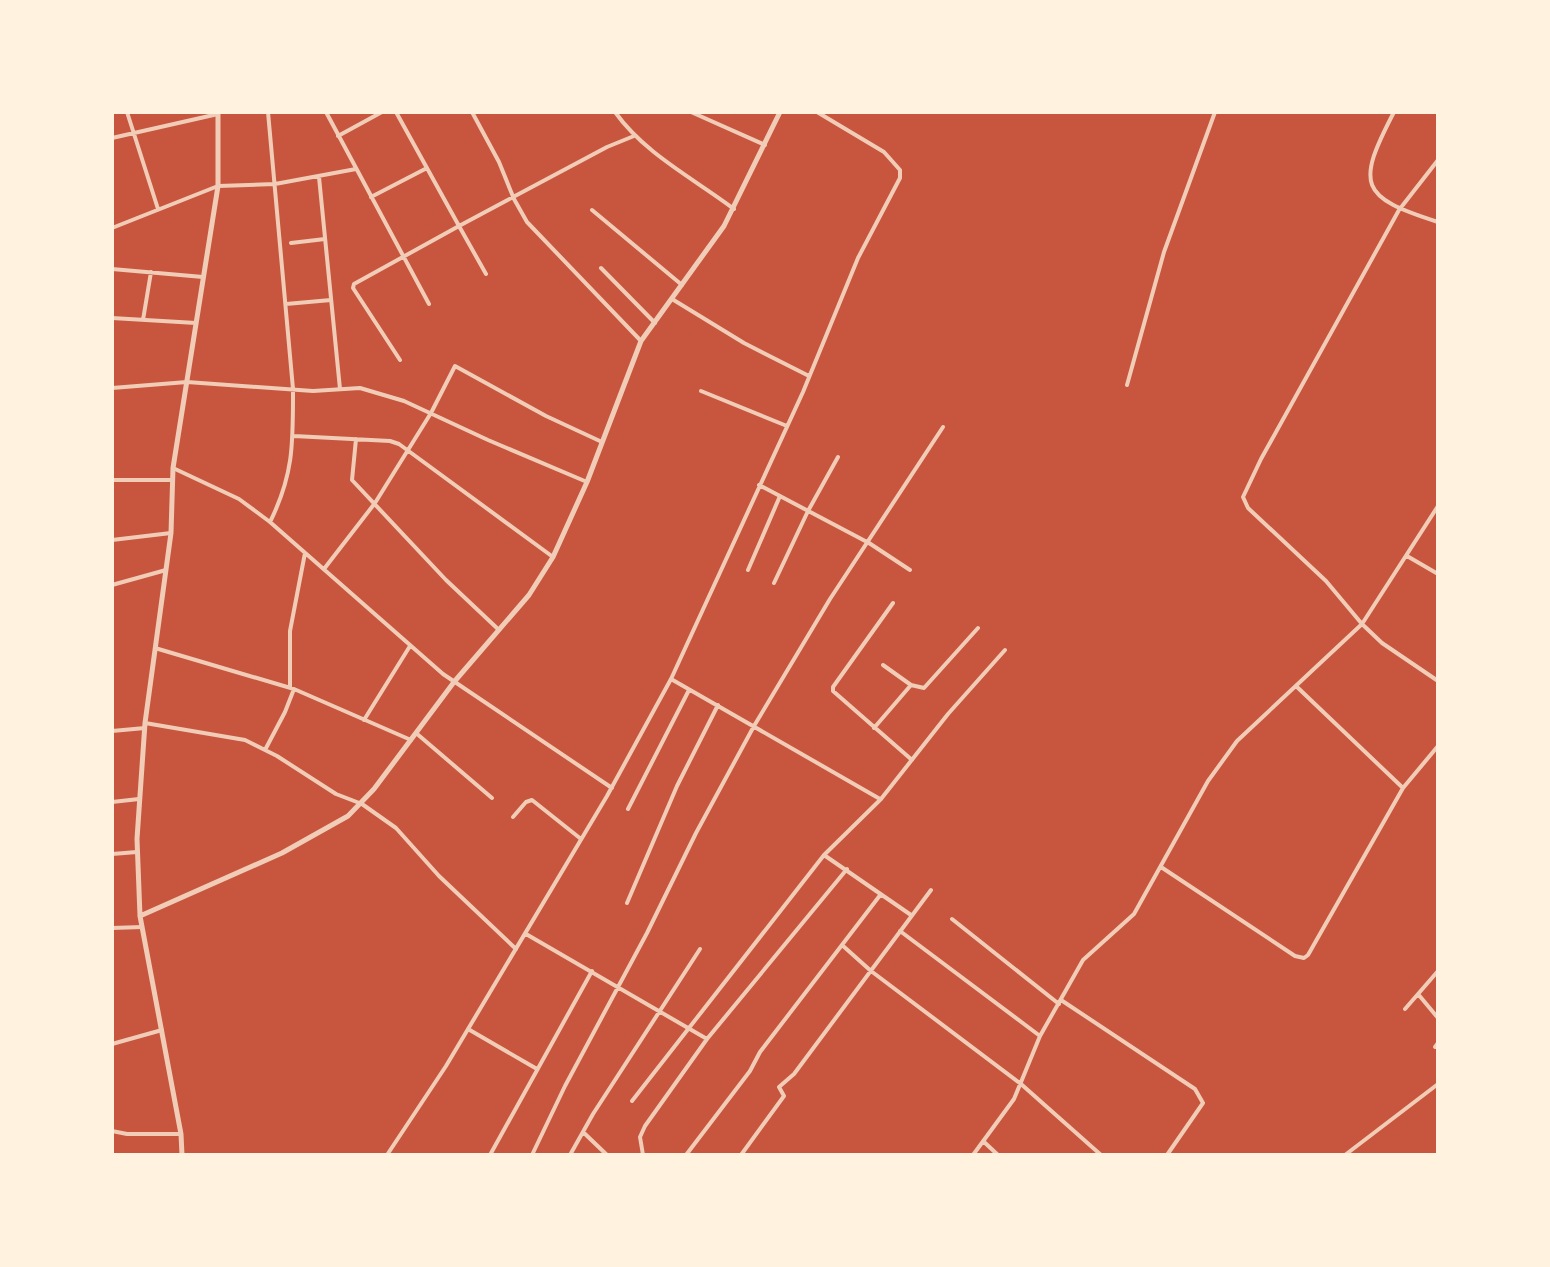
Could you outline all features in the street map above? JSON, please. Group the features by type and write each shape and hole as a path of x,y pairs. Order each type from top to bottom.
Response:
{"street":[{"path":"127,112 158,209"},
{"path":"268,112 293,389 293,436 288,480 270,522"},
{"path":"326,112 429,304"},
{"path":"338,136 382,112"},
{"path":"396,112 486,274"},
{"path":"472,112 527,222 641,341"},
{"path":"615,112 634,136 734,209"},
{"path":"691,112 765,145"},
{"path":"140,916 282,853 348,816 362,804 454,682 529,595 553,557 587,482 641,341 724,226 780,112"},
{"path":"387,1155 516,949 612,788 671,679 787,426 858,258 900,178 900,170 884,152 817,112"},
{"path":"1127,385 1164,252 1215,112"},
{"path":"1394,112 1379,141 1368,174 1372,189 1383,201 1399,210 1438,222"},
{"path":"112,138 218,113 218,186 173,468 171,533 145,725 137,852 140,916 181,1134 182,1155"},
{"path":"400,360 353,288 354,284 607,147 634,136"},
{"path":"1438,160 1399,210 1243,497 1248,508 1326,581 1382,643 1438,681"},
{"path":"371,197 427,168"},
{"path":"112,228 218,186 275,184 356,169"},
{"path":"319,176 340,389"},
{"path":"592,210 682,285"},
{"path":"291,243 325,239"},
{"path":"601,268 655,323"},
{"path":"112,269 203,277"},
{"path":"143,320 151,272"},
{"path":"672,299 744,343 809,376"},
{"path":"286,304 332,300"},
{"path":"112,318 196,323"},
{"path":"324,569 375,503 431,413 455,366 546,416 602,442"},
{"path":"112,388 187,382 293,389 360,388 404,401 587,482"},
{"path":"701,391 787,426"},
{"path":"532,1155 689,846 754,726 830,599 943,427"},
{"path":"293,436 390,441 409,449 553,557"},
{"path":"356,439 352,480 446,580 499,630"},
{"path":"774,583 838,457"},
{"path":"173,468 239,499 270,522 454,682 612,788"},
{"path":"112,480 173,480"},
{"path":"759,485 869,543 910,570"},
{"path":"748,570 780,496"},
{"path":"973,1155 1014,1099 1040,1036 1083,960 1134,914 1208,781 1230,751 1362,624 1438,506"},
{"path":"112,540 171,533"},
{"path":"265,750 280,724 292,688 290,631 305,553"},
{"path":"1407,556 1438,574"},
{"path":"112,585 166,570"},
{"path":"893,603 833,687 835,695 912,760"},
{"path":"883,665 911,685 924,688 978,628"},
{"path":"364,720 410,646"},
{"path":"155,648 292,688 411,740"},
{"path":"632,1101 824,855 881,799 948,714 1005,650"},
{"path":"671,679 881,799"},
{"path":"874,728 911,685"},
{"path":"1296,686 1403,788"},
{"path":"628,809 689,689"},
{"path":"627,903 677,786 718,705"},
{"path":"112,731 145,725 245,740 265,750 336,794 362,804 396,828 439,876 516,949"},
{"path":"416,733 492,798"},
{"path":"1161,867 1295,956 1304,958 1403,788 1438,746"},
{"path":"112,802 139,799"},
{"path":"513,817 526,802 532,800 581,839"},
{"path":"112,854 137,852"},
{"path":"824,855 911,915"},
{"path":"643,1155 640,1137 645,1126 707,1039 847,869"},
{"path":"741,1155 784,1096 779,1087 794,1074 931,890"},
{"path":"686,1155 881,894"},
{"path":"952,919 1060,1002 1195,1089 1203,1103 1167,1155"},
{"path":"112,928 142,927"},
{"path":"900,931 1040,1036"},
{"path":"525,933 707,1039"},
{"path":"842,945 871,971 1021,1084 1101,1155"},
{"path":"570,1155 700,949"},
{"path":"490,1155 592,971"},
{"path":"1405,1009 1438,971"},
{"path":"1418,994 1438,1018"},
{"path":"468,1029 537,1069"},
{"path":"112,1044 162,1030"},
{"path":"1345,1155 1438,1084"},
{"path":"112,1131 181,1134"},
{"path":"583,1132 607,1155"},
{"path":"983,1141 998,1155"}]}
